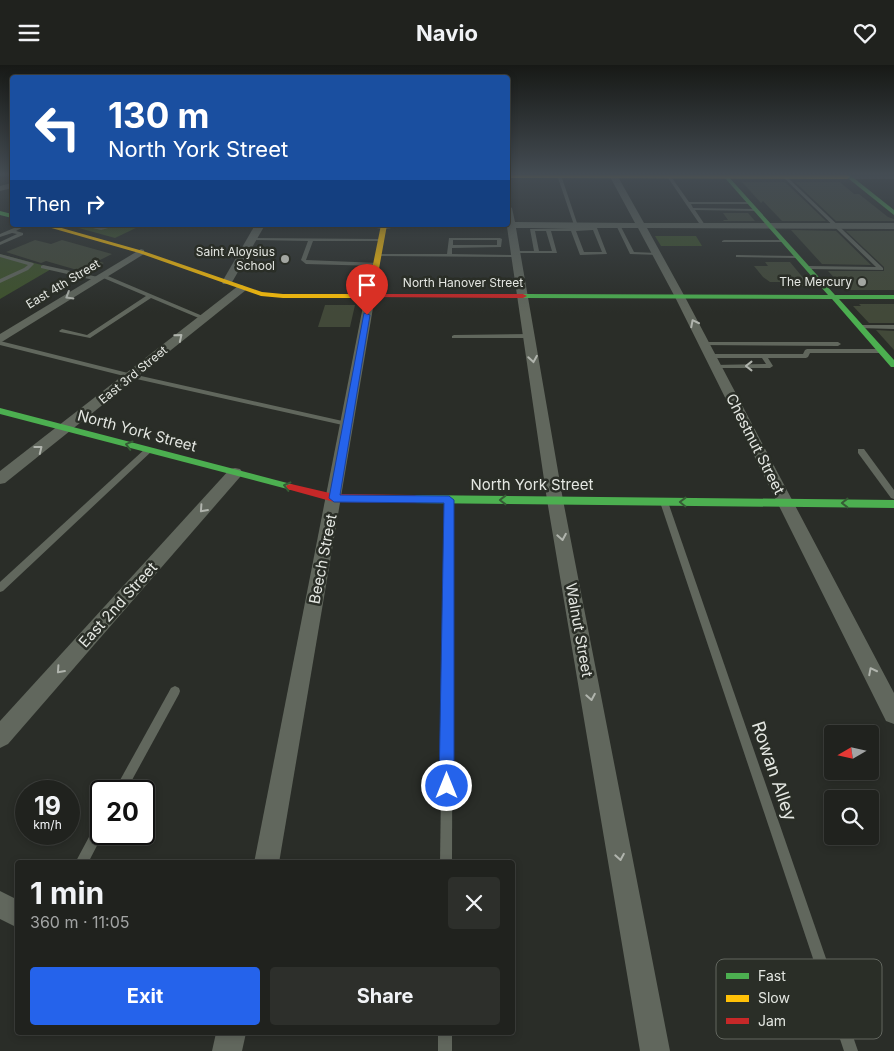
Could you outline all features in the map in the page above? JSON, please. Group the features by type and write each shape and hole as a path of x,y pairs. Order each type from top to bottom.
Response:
{"street":[{"path":"527,221 573,226 894,226"},
{"name":"Chestnut Street","path":"639,221 680,297 894,714"},
{"path":"766,221 894,365"},
{"name":"Walnut Street","path":"510,224 530,337 555,500 655,1051"},
{"name":"North Hanover Street","path":"51,227 141,252 261,294 283,296 894,297"},
{"path":"227,281 259,227"},
{"name":"Beech Street","path":"267,860 384,227"},
{"name":"East 4th Street","path":"0,339 141,252"},
{"name":"East 3rd Street","path":"0,479 242,288"},
{"name":"North York Street","path":"0,411 334,498 894,504"},
{"name":"East 2nd Street","path":"0,737 235,473"},
{"path":"0,904 15,913"},
{"path":"227,1051 231,1035"}],"lane":[{"path":"537,253 532,230 548,230 573,226 595,229 605,253 582,253 573,226 572,221"},
{"path":"700,221 703,225"},
{"path":"809,269 882,269 832,221"},
{"path":"618,225 632,253 657,254"},
{"path":"0,236 20,227"},
{"path":"92,227 101,229 109,227"},
{"path":"311,239 303,260 306,262 555,253 548,230"},
{"path":"0,244 21,234 11,231"},
{"path":"252,239 381,240"},
{"path":"449,256 450,247 451,239 500,239 499,246 450,247"},
{"path":"724,241 784,241"},
{"path":"0,281 26,269 32,264 1,256"},
{"path":"738,256 798,257"},
{"path":"43,267 100,277 150,295 203,318"},
{"path":"62,331 88,337 150,295"},
{"path":"860,327 894,327"},
{"path":"454,337 530,337"},
{"path":"0,343 132,376 347,424"},
{"path":"710,355 838,344"},
{"path":"710,355 806,356 807,351 882,351"},
{"path":"710,355 770,366 764,356"},
{"path":"0,588 149,450"},
{"path":"861,451 894,496"},
{"path":"446,860 449,500"},
{"name":"Rowan Alley","path":"664,502 820,959"},
{"path":"126,780 175,691"},
{"path":"83,860 91,845"},
{"path":"445,1035 445,1051"},
{"name":"Rowan Alley","path":"847,1039 851,1051"}],"green space":[{"path":"75,227 138,227 115,238"},
{"path":"655,236 696,236 702,246 661,246"},
{"path":"0,254 53,268 0,299"}],"building":[{"path":"791,230 836,231 871,265 822,264"},
{"path":"846,231 894,231 894,290 846,290 828,271 884,271 884,267"},
{"path":"35,240 51,244 62,240 112,254 98,261 104,263 84,272 46,261 41,263 6,252"},
{"path":"765,262 790,262 810,286 785,286 781,282 770,282 754,266 768,266"},
{"path":"859,304 894,304 894,323 869,323 853,306 861,306"},
{"path":"325,305 355,305 350,327 318,327"},
{"path":"876,330 894,331 894,350"}],"traffic: fast":[{"path":"766,221 894,365"},
{"path":"523,296 894,297"},
{"path":"0,411 291,487"},
{"path":"415,499 894,504"}],"traffic: slow":[{"path":"51,227 141,252 261,294 283,296 368,296"},
{"path":"370,296 384,227"}],"traffic: jam":[{"path":"368,296 523,296"},
{"path":"291,487 334,498 415,499"}],"place":[{"name":"Saint Aloysius School","path":"285,259"},
{"name":"The Mercury","path":"862,282"}],"route":[{"path":"367,315 334,498 449,500 447,786"}]}
